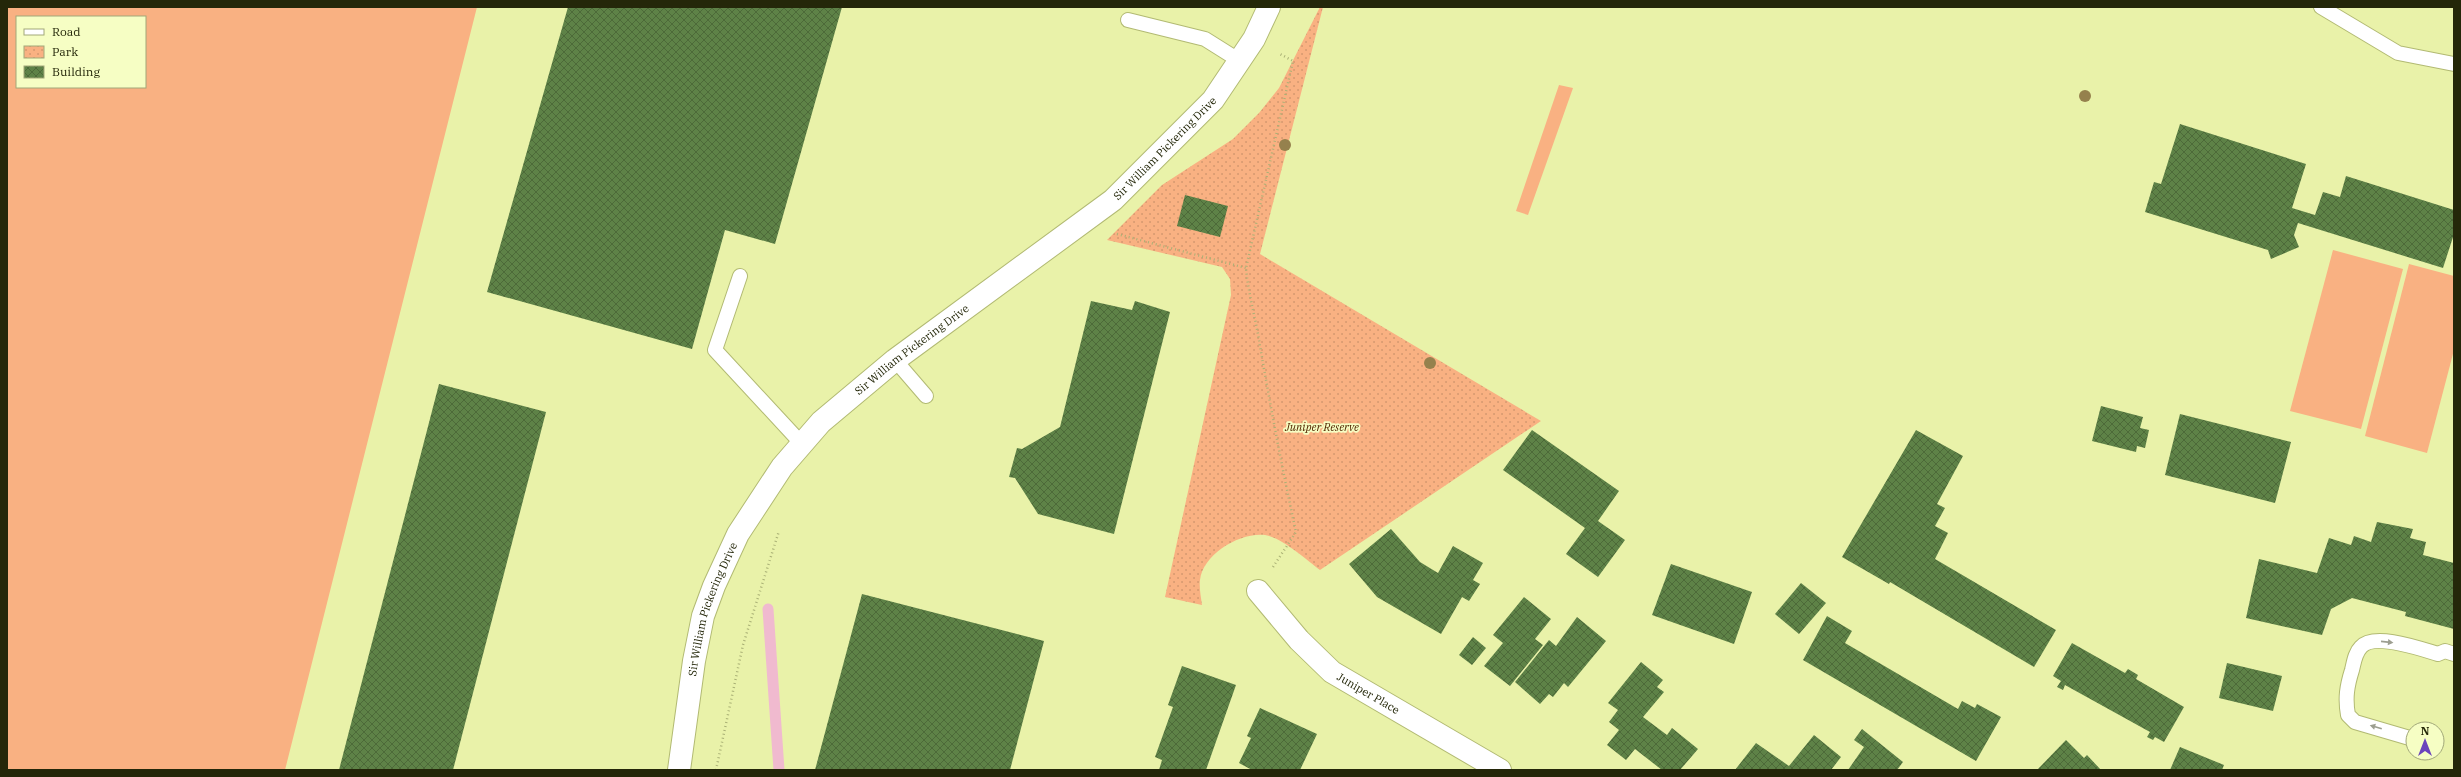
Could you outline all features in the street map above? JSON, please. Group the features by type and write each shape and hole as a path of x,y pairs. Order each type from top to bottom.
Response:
{"street":[{"name":"Sir William Pickering Drive","path":"679,770 694,662 703,616 714,586 738,534 782,467 821,422 895,360 1113,200 1213,100 1254,39 1270,7"},
{"name":"Juniper Place","path":"1258,591 1299,640 1332,672 1500,770"}],"lane":[{"path":"2321,7 2398,53 2454,64"},
{"path":"1128,20 1205,39 1240,61"},
{"path":"740,276 715,350 802,444"},
{"path":"895,360 926,396"},
{"path":"2405,736 2355,722 2348,715 2346,690 2357,651 2362,645 2378,641 2390,642 2438,654 2444,651 2454,654"}],"path":[{"path":"1254,39 1293,61 1246,268 1248,288 1272,418 1296,532 1258,591"},
{"path":"1113,233 1246,268"},
{"path":"716,770 743,645 777,534"}],"green space":[{"path":"7,7 477,7 285,770 7,770"},
{"name":"Juniper Reserve","path":"1320,7 1323,7 1260,254 1541,421 1320,570 1279,540 1265,535 1255,535 1234,541 1215,554 1208,562 1203,570 1200,580 1202,605 1165,597 1231,295 1230,279 1222,267 1107,240 1162,185 1233,139 1259,113 1279,88"},
{"path":"1559,85 1573,88 1528,215 1516,211"},
{"path":"2333,250 2403,269 2361,429 2290,411"},
{"path":"2409,264 2454,276 2454,350 2427,453 2365,436"}],"building":[{"path":"568,7 842,7 775,244 725,230 692,349 487,292"},
{"path":"2180,124 2306,164 2292,208 2315,215 2323,192 2340,197 2346,176 2454,210 2454,234 2443,268 2298,223 2294,235 2299,247 2271,259 2268,250 2145,212 2154,182 2161,184"},
{"path":"1185,195 1228,206 1220,237 1177,226"},
{"path":"1091,301 1132,310 1135,301 1170,312 1114,534 1038,514 1015,478 1009,477 1017,448 1022,449 1060,427"},
{"path":"439,384 546,412 453,770 339,770"},
{"path":"2101,406 2143,417 2140,428 2149,430 2145,448 2137,446 2136,452 2092,441"},
{"path":"2180,414 2291,442 2275,503 2165,475"},
{"path":"1532,430 1619,491 1598,521 1625,540 1598,577 1566,554 1585,528 1503,470"},
{"path":"1916,430 1963,456 1937,504 1945,508 1935,526 1948,533 1935,559 2056,630 2034,667 1890,582 1889,584 1842,557"},
{"path":"2377,522 2413,529 2410,538 2426,542 2423,555 2454,563 2454,629 2405,616 2406,612 2352,598 2331,609 2322,635 2246,618 2259,559 2317,573 2329,538 2351,545 2354,536 2371,542"},
{"path":"1391,529 1420,562 1438,573 1453,546 1483,563 1473,580 1480,584 1469,601 1462,597 1441,634 1377,597 1349,564"},
{"path":"1671,564 1752,592 1734,644 1652,615"},
{"path":"1801,583 1826,603 1799,634 1775,614"},
{"path":"862,594 1044,641 1010,770 815,770"},
{"path":"1524,597 1551,619 1535,639 1543,645 1510,686 1484,666 1503,643 1493,635"},
{"path":"1827,616 1852,631 1845,643 1958,709 1962,701 1975,708 1977,704 2001,717 1976,761 1803,660"},
{"path":"1577,617 1606,641 1568,687 1564,683 1553,697 1549,694 1540,704 1515,682 1549,640 1556,646"},
{"path":"1473,637 1486,648 1472,665 1459,655"},
{"path":"2072,643 2125,673 2128,669 2138,675 2136,679 2184,707 2164,742 2155,737 2153,740 2147,737 2150,732 2065,685 2063,690 2057,687 2061,681 2053,676"},
{"path":"1641,662 1663,680 1657,687 1664,692 1643,717 1667,735 1672,728 1698,749 1680,770 1662,770 1635,749 1626,760 1607,745 1619,730 1609,722 1618,710 1608,703"},
{"path":"2227,663 2282,676 2273,711 2219,698"},
{"path":"1182,666 1236,685 1206,770 1159,770 1162,760 1155,757 1173,707 1168,705"},
{"path":"1260,708 1317,734 1300,770 1252,770 1239,763 1251,738 1247,736"},
{"path":"1862,729 1903,762 1897,770 1848,770 1864,747 1854,740"},
{"path":"1814,735 1841,757 1831,770 1735,770 1756,743 1789,766"},
{"path":"2066,740 2084,758 2087,755 2101,770 2037,770"},
{"path":"2180,747 2224,765 2222,770 2170,770"}],"waterway":[{"path":"768,609 779,770"}]}
